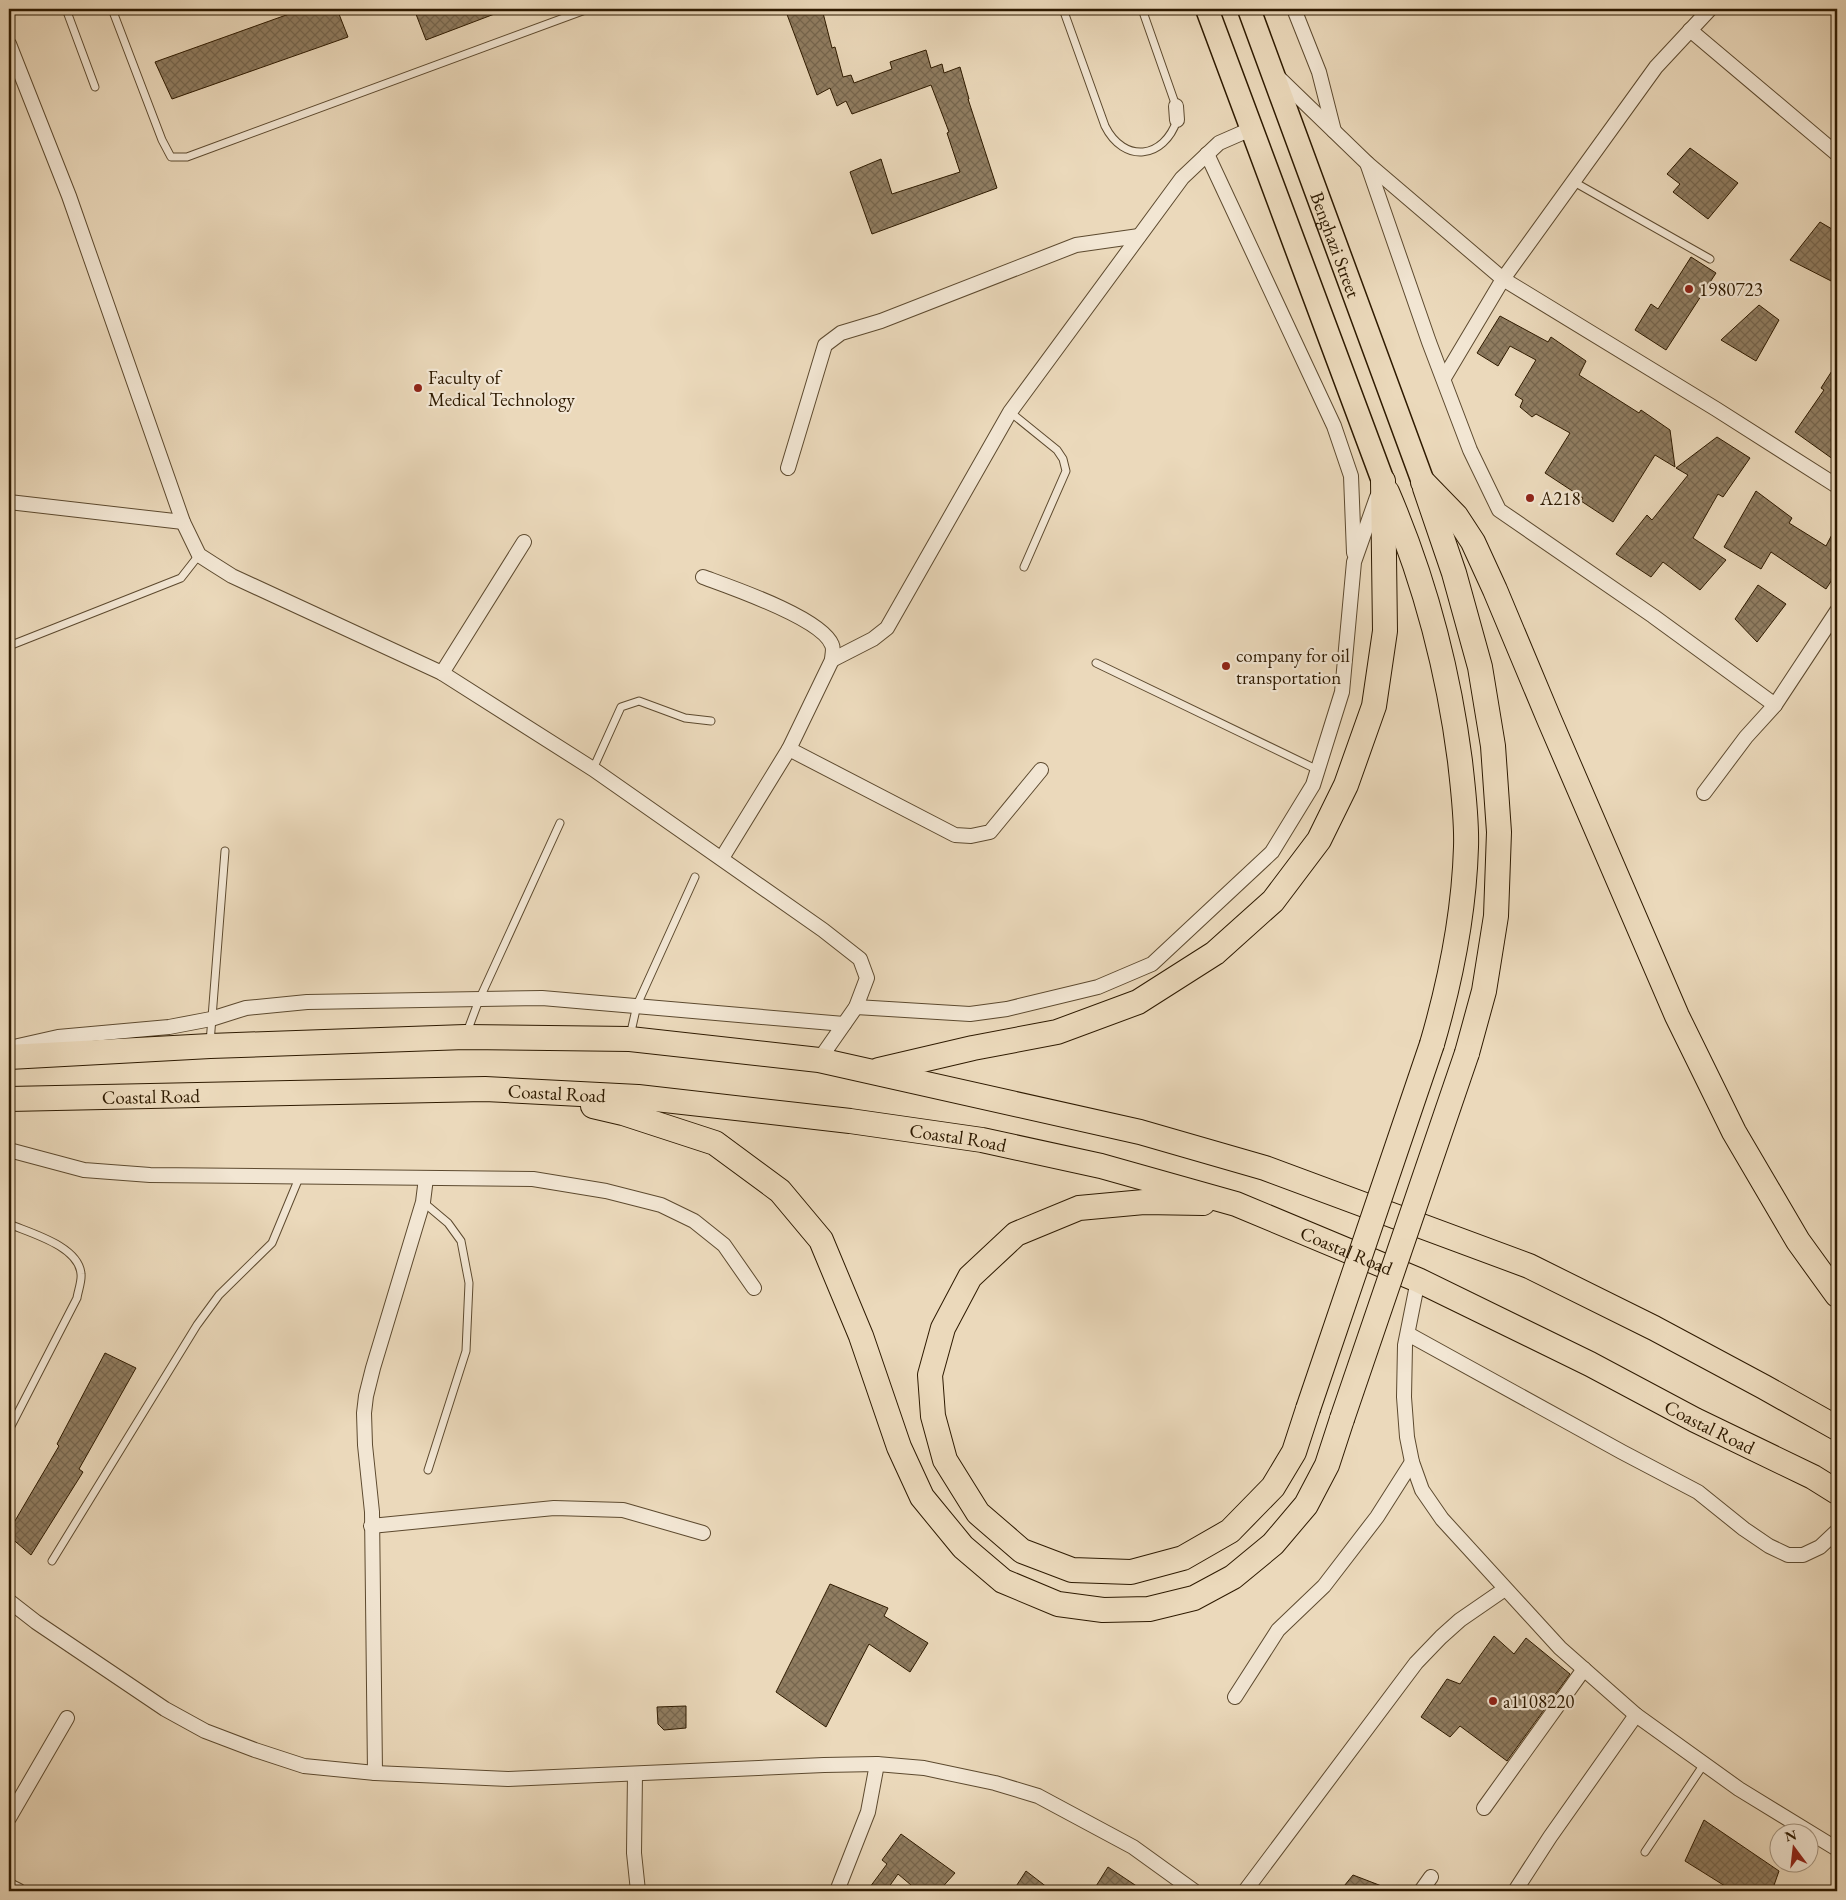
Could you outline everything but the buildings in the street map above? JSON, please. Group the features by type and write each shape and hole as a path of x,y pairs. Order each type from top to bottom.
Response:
{"highway":[{"path":"1236,1204 1144,1202 1079,1208 1016,1234 970,1277 942,1328 930,1374 933,1416 945,1460 978,1513 1022,1551 1072,1570 1131,1572 1183,1558 1230,1530 1273,1487 1294,1452 1432,1044 1453,965 1463,899 1466,845 1462,785 1454,716 1435,630 1408,542 1383,481"},
{"path":"873,1071 973,1048 1057,1032 1138,1002 1215,953 1273,901 1319,840 1346,785 1374,706 1385,631 1383,481"},
{"path":"485,1089 587,1105 623,1113 715,1143 780,1191 821,1240 861,1336 899,1447 922,1497 962,1547 1003,1581 1058,1604 1103,1610 1149,1609 1194,1598 1234,1577 1273,1544 1306,1505 1327,1465 1467,1053 1484,991 1496,916 1499,832 1493,746 1480,667 1454,574 1423,482"},
{"path":"1423,482 1456,516 1473,542 1677,1016 1734,1132 1798,1241 1837,1295"},
{"path":"9,1057 210,1046 465,1037 630,1039 819,1060 1140,1132 1265,1168 1529,1266 1654,1328 1837,1428"},
{"name":"Coastal Road","path":"9,1099 485,1089 638,1097 850,1121 982,1140 1101,1166 1236,1204 1418,1280 1590,1364 1695,1420 1813,1477 1837,1492"}],"main road":[{"name":"Benghazi Street","path":"1207,9 1383,481"},
{"name":"Benghazi Street","path":"1249,9 1423,482"}],"street":[{"path":"1294,9 1318,72 1334,131"},
{"path":"1444,378 1503,279 1656,67 1710,9"},
{"path":"1690,30 1837,154"},
{"path":"9,44 69,196 183,522 199,555 232,576 442,673 593,769 722,858 823,930 860,959 867,978 856,1007 819,1060"},
{"path":"1271,70 1366,163 1503,279 1716,409 1837,486"},
{"path":"1176,106 1178,120"},
{"path":"832,660 874,640 887,628 1010,412 1182,178 1219,143 1251,129"},
{"path":"856,1007 970,1014 1007,1009 1098,987 1152,964 1272,852 1313,785 1342,692 1354,562 1351,476 1334,426 1207,154"},
{"path":"1366,163 1470,450 1499,510 1653,616 1775,705"},
{"path":"788,468 825,345 841,332 882,321 1076,245 1139,236"},
{"path":"1354,562 1383,481"},
{"path":"9,502 183,522"},
{"path":"442,673 524,542"},
{"path":"703,577 765,600 818,628 832,645 832,660 789,749 722,858"},
{"path":"1704,792 1746,737 1775,705 1836,614"},
{"path":"789,749 955,835 971,836 990,832 1041,770"},
{"path":"9,1050 18,1046 58,1038 169,1027 211,1019 246,1008 307,1002 542,998 844,1024"},
{"path":"9,1150 84,1170 150,1175 533,1179 606,1191 660,1205 694,1222 724,1245 754,1288"},
{"path":"375,1773 372,1512 365,1444 364,1413 373,1368 423,1202 426,1178"},
{"path":"1418,1280 1405,1345 1404,1397 1407,1436 1412,1462 1422,1490 1436,1512 1560,1648 1636,1715 1739,1789 1837,1849"},
{"path":"1408,1334 1698,1492 1744,1529 1769,1546 1788,1555 1803,1554 1820,1546 1837,1531"},
{"path":"1235,1697 1278,1630 1324,1586 1377,1517 1412,1462"},
{"path":"371,1526 554,1508 623,1510 703,1533"},
{"path":"1245,1891 1416,1664 1460,1620 1505,1589"},
{"path":"9,1601 36,1622 165,1709 205,1731 304,1766 375,1773 508,1779 877,1764 933,1770 994,1783 1038,1796 1134,1847 1194,1891"},
{"path":"1484,1808 1584,1669"},
{"path":"1515,1891 1550,1837 1636,1715"},
{"path":"9,1818 67,1718"},
{"path":"837,1891 868,1812 877,1764"},
{"path":"635,1774 634,1853 638,1891"},
{"path":"1421,1891 1431,1877"},
{"path":"9,1886 19,1891"}],"lane":[{"path":"66,9 95,87"},
{"path":"112,9 162,140 171,157 187,157 577,11 588,9"},
{"path":"1063,9 1106,126 1111,137 1120,146 1132,151 1144,152 1156,148 1167,141 1174,131 1178,120"},
{"path":"1142,9 1176,106"},
{"path":"1574,182 1710,259"},
{"path":"1010,412 1057,450 1063,459 1066,471 1024,567"},
{"path":"9,646 181,578 199,555"},
{"path":"1096,663 1318,770"},
{"path":"593,769 621,707 639,701 685,718 712,721"},
{"path":"465,1037 479,1000 560,823"},
{"path":"210,1046 225,851"},
{"path":"630,1039 637,1005 695,877"},
{"path":"52,1561 197,1325 219,1296 272,1243 299,1178"},
{"path":"423,1202 448,1223 461,1241 469,1283 466,1351 428,1470"},
{"path":"9,1224 56,1244 76,1260 81,1274 77,1298 9,1430"},
{"path":"1645,1852 1704,1764"}],"place":[{"name":"1980723","path":"1689,289"},
{"name":"Faculty of Medical Technology","path":"418,388"},
{"name":"A218","path":"1530,498"},
{"name":"company for oil transportation","path":"1226,666"},
{"name":"a1108220","path":"1493,1701"}]}
